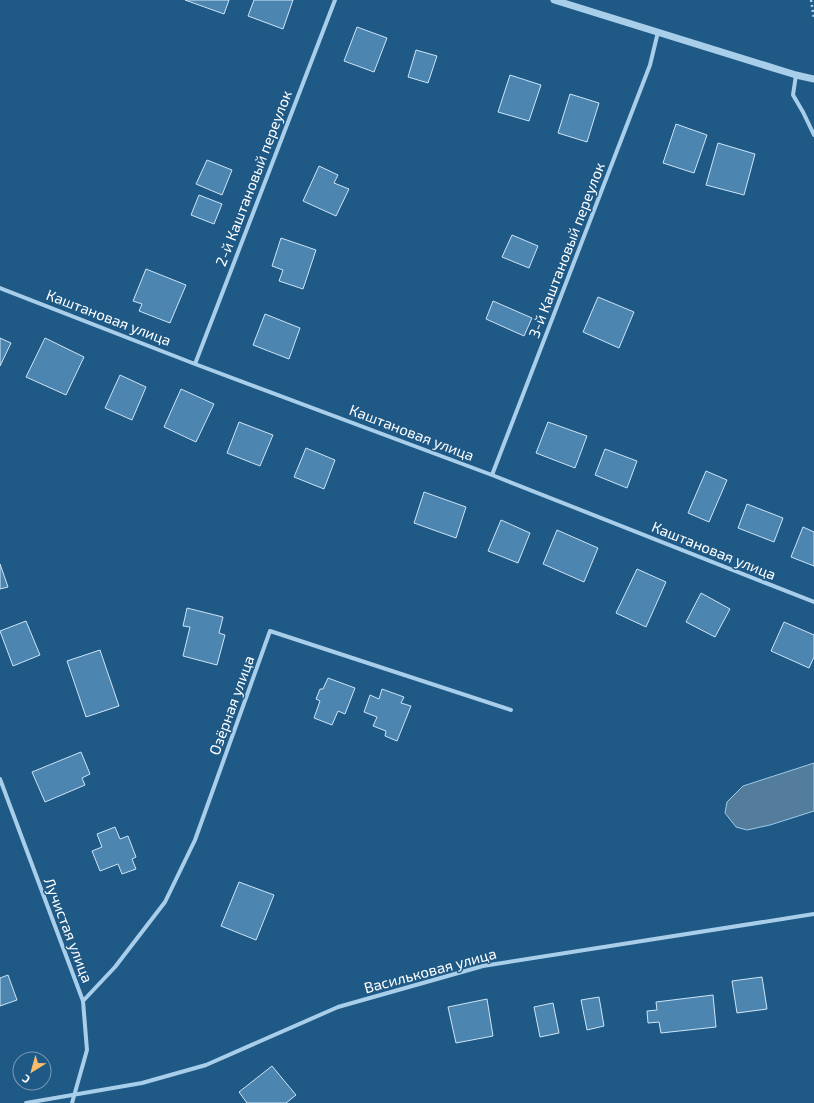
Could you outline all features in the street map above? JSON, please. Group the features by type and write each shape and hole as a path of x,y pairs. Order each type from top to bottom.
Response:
{"street":[{"name":"2-й Каштановый переулок","path":"195,364 335,0"},
{"path":"554,0 796,75 814,79"},
{"name":"3-й Каштановый переулок","path":"492,475 650,66 658,32"},
{"path":"796,75 793,95 814,135"},
{"name":"Каштановая улица","path":"0,288 195,364 492,475 814,602"},
{"name":"Озёрная улица","path":"83,1001 115,966 164,902 195,840 270,631 510,710"},
{"name":"Лучистая улица","path":"0,779 83,1001 87,1050 74,1094"},
{"name":"Васильковая улица","path":"26,1103 142,1083 206,1065 338,1007 483,966 814,914"},
{"path":"72,1103 74,1094"}],"path":[{"path":"811,0 814,19"}],"water":[{"path":"814,763 814,811 770,825 747,830 736,827 725,813 727,802 743,786"}],"building":[{"path":"185,0 229,0 224,14"},
{"path":"254,0 293,0 283,29 248,16"},
{"path":"357,27 387,38 374,72 344,61"},
{"path":"416,50 437,56 428,83 408,77"},
{"path":"510,75 541,85 529,121 498,112"},
{"path":"570,94 599,103 587,142 558,133"},
{"path":"676,124 707,135 694,173 663,163"},
{"path":"718,143 755,154 744,195 706,185"},
{"path":"207,160 232,170 222,195 196,184"},
{"path":"319,166 338,175 334,183 349,189 336,216 303,201"},
{"path":"199,195 222,204 214,224 191,215"},
{"path":"512,235 538,246 529,268 502,257"},
{"path":"281,238 316,250 303,289 279,281 283,270 272,266"},
{"path":"146,269 186,285 170,323 139,311 142,304 133,301"},
{"path":"598,297 634,312 619,348 583,332"},
{"path":"493,301 532,318 524,336 486,319"},
{"path":"265,314 300,328 289,359 253,345"},
{"path":"0,338 11,343 0,366"},
{"path":"45,338 84,357 66,395 26,377"},
{"path":"120,375 146,387 132,420 105,408"},
{"path":"181,389 214,404 196,442 164,427"},
{"path":"239,422 273,435 260,466 227,453"},
{"path":"548,422 587,436 575,468 536,453"},
{"path":"306,448 335,460 324,489 294,477"},
{"path":"605,449 637,461 627,488 595,475"},
{"path":"706,471 727,480 709,522 688,513"},
{"path":"424,492 466,507 456,538 414,523"},
{"path":"747,504 783,518 774,542 738,528"},
{"path":"501,520 530,533 518,563 488,551"},
{"path":"803,527 814,532 814,566 791,557"},
{"path":"557,530 598,548 584,582 543,564"},
{"path":"0,564 8,587 0,589"},
{"path":"637,569 666,582 646,627 616,613"},
{"path":"701,593 730,609 715,637 686,622"},
{"path":"187,608 223,617 219,633 225,635 217,665 183,656 190,627 183,626"},
{"path":"26,621 40,655 13,666 0,631"},
{"path":"784,622 814,635 814,657 809,668 771,651"},
{"path":"100,650 119,706 86,717 67,661"},
{"path":"328,678 355,688 345,714 338,711 332,725 314,718 320,701 316,699 320,689 323,689"},
{"path":"382,689 404,697 401,703 411,706 397,741 385,736 386,731 373,726 377,717 364,712 370,695 379,699"},
{"path":"81,752 90,774 82,778 85,785 45,802 32,772"},
{"path":"115,827 120,839 128,836 136,857 132,859 136,869 122,874 118,864 100,871 92,851 102,847 97,834"},
{"path":"239,882 274,895 256,940 221,926"},
{"path":"8,975 17,1000 0,1006 0,978"},
{"path":"762,977 767,1009 737,1013 732,981"},
{"path":"713,995 716,1027 661,1033 659,1022 648,1023 647,1011 657,1010 656,1002"},
{"path":"599,997 604,1026 587,1030 581,1000"},
{"path":"487,999 493,1036 456,1043 448,1007"},
{"path":"553,1003 559,1033 540,1037 534,1007"},
{"path":"272,1066 296,1095 286,1103 247,1103 239,1092"}]}
